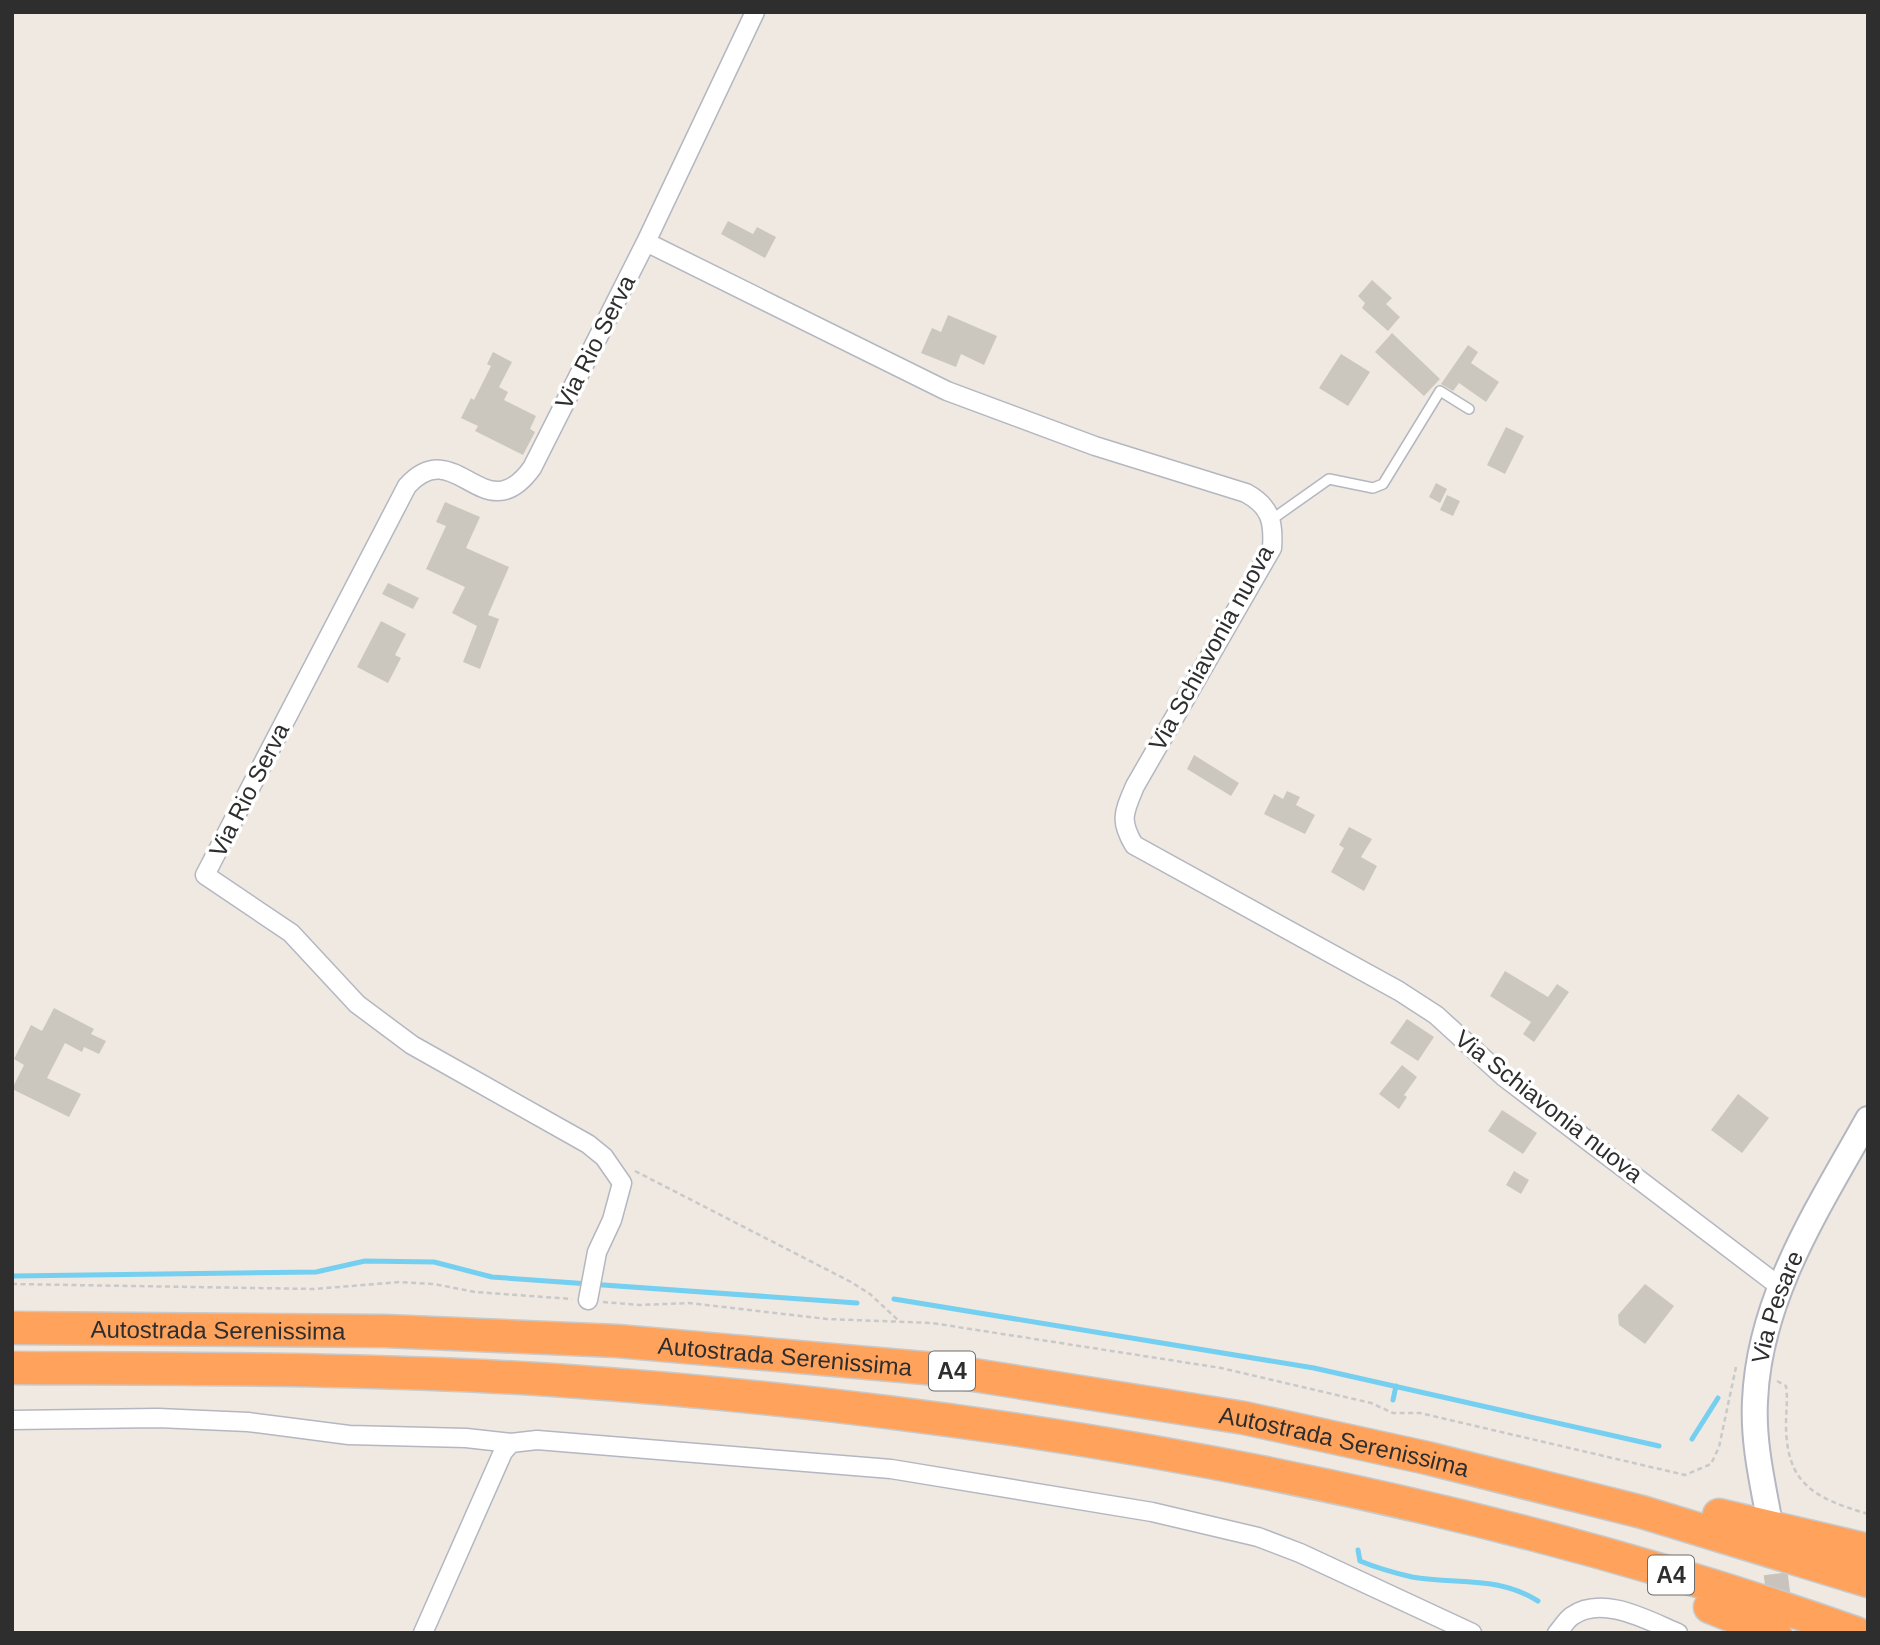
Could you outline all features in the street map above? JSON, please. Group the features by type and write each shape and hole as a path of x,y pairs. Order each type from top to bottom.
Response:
{"highway":[{"name":"Autostrada Serenissima","path":"12,1328 399,1331 617,1341 936,1369 1244,1418 1427,1458 1642,1512 1868,1581"},
{"name":"Autostrada Serenissima","path":"12,1368 364,1373 563,1380 747,1395 1043,1433 1159,1452 1389,1497 1484,1521 1856,1633"},
{"path":"1427,1458 1498,1461 1868,1550"},
{"path":"1484,1521 1525,1548 1663,1588 1775,1633"}],"street":[{"path":"646,242 755,12"},
{"name":"Via Schiavonia nuova","path":"646,242 947,391 1095,446 1246,493 1261,501 1271,520 1272,548 1135,786 1124,813 1125,829 1134,845 1399,991 1436,1015 1504,1077 1780,1286"},
{"name":"Via Rio Serva","path":"616,1171 588,1144 412,1045 357,1004 291,933 205,875 407,486 419,473 433,467 450,471 489,491 507,491 519,485 532,468 646,242"},
{"name":"Via Pesare","path":"1768,1513 1756,1442 1757,1375 1780,1286 1804,1234 1868,1119"},
{"path":"589,1295 597,1252 612,1220 622,1183 616,1171"},
{"path":"12,1420 171,1419 248,1422 349,1436 466,1438 511,1443 537,1440 891,1469 1152,1512 1258,1537 1472,1633"},
{"path":"423,1633 503,1452 511,1443"},
{"path":"1557,1633 1571,1616 1601,1608 1631,1614 1678,1633"}],"lane":[{"path":"1271,520 1329,480 1373,488 1383,484 1440,391 1469,409"}],"path":[{"path":"616,1171 634,1170 851,1282 870,1294 899,1321"},
{"path":"1757,1375 1786,1386 1788,1450 1796,1474 1813,1494 1868,1514"}],"building":[{"path":"728,221 753,234 757,227 776,237 765,258 721,234"},
{"path":"1372,280 1392,298 1386,304 1400,317 1388,331 1362,308 1365,303 1358,296"},
{"path":"948,315 997,336 984,365 961,354 956,367 921,353 932,328 941,332"},
{"path":"1392,333 1440,379 1424,396 1375,352"},
{"path":"1468,345 1478,352 1471,363 1499,382 1486,402 1459,383 1453,391 1441,384"},
{"path":"493,352 512,362 499,387 508,392 504,400 536,416 530,429 535,432 523,455 475,431 478,426 461,418 471,398 474,400 491,366 487,364"},
{"path":"1341,354 1370,372 1348,406 1319,388"},
{"path":"1506,427 1524,436 1505,474 1487,465"},
{"path":"1436,483 1447,489 1440,503 1429,497"},
{"path":"1447,495 1460,501 1453,516 1440,510"},
{"path":"445,502 480,517 466,548 509,567 488,615 499,619 480,669 463,662 477,626 452,613 465,587 426,569 446,526 436,522"},
{"path":"388,583 419,598 413,609 382,594"},
{"path":"381,621 406,634 395,655 401,658 388,683 357,667"},
{"path":"1194,755 1239,783 1231,796 1187,769"},
{"path":"1287,791 1300,797 1296,805 1315,815 1305,834 1264,814 1274,794 1283,799"},
{"path":"1349,827 1372,839 1361,857 1377,866 1364,891 1331,872 1344,848 1339,845"},
{"path":"1505,971 1548,997 1557,984 1569,992 1534,1042 1523,1034 1531,1022 1490,996"},
{"path":"54,1008 94,1029 91,1034 106,1041 99,1054 84,1047 82,1052 65,1043 47,1078 81,1094 69,1117 12,1089 24,1065 14,1059 31,1025 42,1031"},
{"path":"1407,1019 1434,1037 1418,1061 1390,1043"},
{"path":"1402,1065 1417,1077 1404,1095 1407,1097 1399,1109 1379,1094"},
{"path":"1738,1094 1769,1118 1742,1153 1711,1130"},
{"path":"1502,1110 1537,1133 1523,1154 1488,1131"},
{"path":"1514,1171 1529,1180 1521,1194 1506,1185"},
{"path":"1645,1284 1674,1306 1645,1344 1619,1325 1618,1315"}],"waterway":[{"path":"12,1276 316,1272 365,1261 434,1262 492,1277 857,1303"},
{"path":"894,1299 1314,1368 1659,1446"},
{"path":"1393,1400 1396,1386"},
{"path":"1692,1439 1718,1398"},
{"path":"1358,1550 1360,1561 1393,1572 1412,1577 1492,1584 1507,1587 1538,1601"}],"tunnel":[{"path":"1771,1538 1782,1623"}]}
